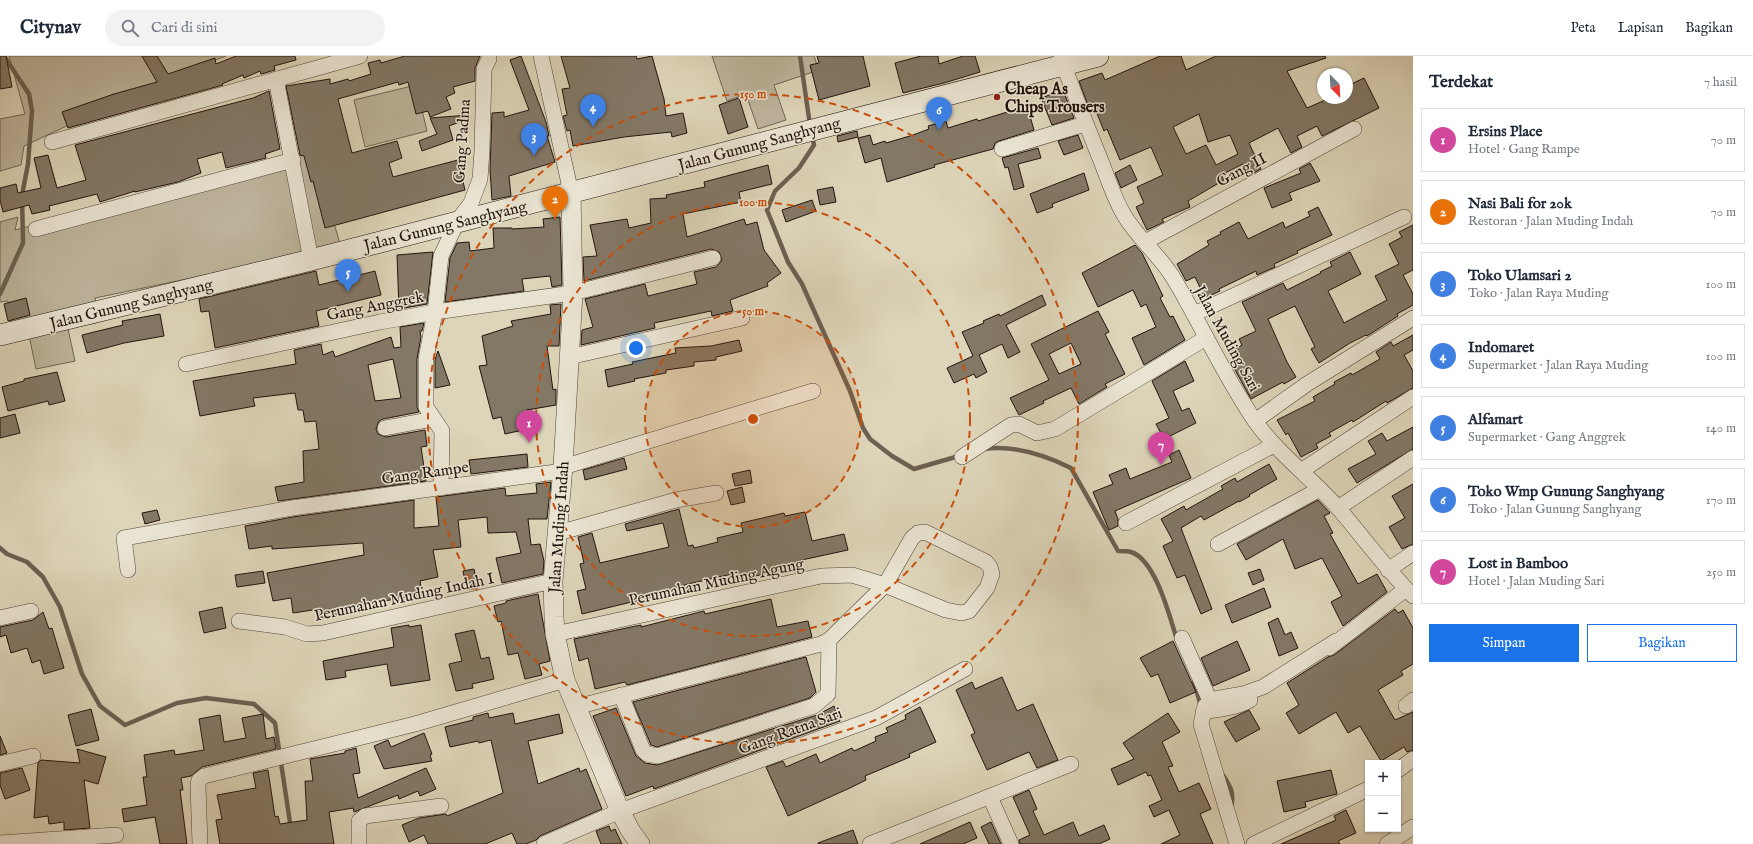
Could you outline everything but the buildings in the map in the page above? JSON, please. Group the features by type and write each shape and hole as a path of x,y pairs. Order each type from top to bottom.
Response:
{"main road":[{"name":"Jalan Gunung Sanghyang","path":"0,335 311,260 458,220 571,193 831,124 1062,60 1098,56"}],"street":[{"path":"52,142 360,56"},
{"path":"541,56 571,193"},
{"name":"Gang Padma","path":"441,488 442,431 433,420 426,407 426,359 435,312 441,256 458,220 471,203 480,179 484,68 489,59"},
{"name":"Jalan Muding Sari","path":"1062,60 1084,124 1122,213 1134,232 1145,242 1173,277 1224,373 1255,421 1274,445 1338,508 1388,570 1409,593"},
{"path":"276,79 293,160 311,260"},
{"path":"1002,148 1084,124"},
{"name":"Gang II","path":"1145,242 1354,129"},
{"path":"36,229 293,160"},
{"name":"Jalan Muding Indah","path":"571,193 573,292 563,469 553,581 555,634 565,680 620,811 630,830 640,844"},
{"path":"1194,314 1404,217"},
{"name":"Gang Anggrek","path":"186,364 380,322 435,312 573,292 712,258"},
{"path":"570,357 742,318"},
{"path":"1255,421 1308,384 1413,318"},
{"path":"962,458 1011,425 1020,424 1037,433 1055,430 1206,338"},
{"name":"Gang Rampe","path":"128,570 124,538 292,508 441,488 563,469 812,391"},
{"path":"1301,471 1413,397"},
{"path":"385,428 433,420"},
{"path":"1126,523 1274,445"},
{"path":"1338,508 1413,458"},
{"path":"1218,544 1320,489"},
{"path":"558,533 676,500 716,493"},
{"name":"Perumahan Muding Agung","path":"555,634 821,576 852,575 885,585 946,610 961,613 969,611 987,588 992,574 990,567 986,562 925,532 918,533 912,538 885,585 829,640 821,644 576,707"},
{"path":"1388,570 1413,552"},
{"name":"Perumahan Muding Indah I","path":"239,621 286,627 307,634 323,633 553,581"},
{"path":"1206,706 1242,704 1268,690 1329,648 1336,641 1409,593"},
{"path":"0,618 30,611"},
{"path":"1182,638 1206,706 1201,724 1237,844"},
{"path":"621,695 643,750 647,754 658,756 820,703 828,694 829,640"},
{"name":"Gang Ratna Sari","path":"544,844 620,811 876,718 965,669"},
{"path":"200,844 198,785 199,780 204,776 415,724 565,680"},
{"path":"0,764 33,756"},
{"path":"1401,768 1413,759"},
{"path":"870,844 1071,764"},
{"path":"1254,844 1365,790"},
{"path":"990,797 1011,844"},
{"path":"359,844 359,821 365,816 441,806"},
{"path":"1387,844 1413,826"},
{"path":"0,843 116,835"}],"shaded area":[{"path":"9,56 226,56 173,76 24,146 21,165 0,171 0,119 25,114"},
{"path":"712,56 814,56 819,70 774,85 786,120 758,129 746,94 727,101"},
{"path":"416,85 427,131 365,147 354,100"},
{"path":"306,154 328,203 341,247 95,298 99,322 68,329 75,361 36,369 27,326 11,323 8,301 0,302 0,222 18,217 15,230"}],"waterway":[{"path":"0,294 23,243 22,195 28,164 32,111 29,94 4,56"},
{"path":"800,56 810,125"},
{"path":"812,136 814,145 799,168 775,191 767,210 788,262 802,284 850,391 863,428 870,439 892,456 914,469 959,456"},
{"path":"984,449 1007,448 1029,452 1051,459 1071,468 1118,551 1131,552 1140,557 1148,566 1161,591 1177,640"},
{"path":"0,548 7,554 27,562 43,577 60,607 82,674 100,706 125,725 177,703 206,698 254,704 275,723 291,829"},
{"path":"1194,682 1201,706"},
{"path":"1223,775 1232,791 1231,809"}],"place":[{"name":"Cheap As Chips Trousers","path":"997,97"},
{"name":"Indomaret","path":"593,127"},
{"name":"Toko Wmp Gunung Sanghyang","path":"939,130"},
{"name":"Toko Ulamsari 2","path":"534,156"},
{"name":"Nasi Bali for 20k","path":"555,219"},
{"name":"Alfamart","path":"348,292"},
{"name":"Ersins Place","path":"529,443"},
{"name":"Lost in Bamboo","path":"1161,465"}]}
